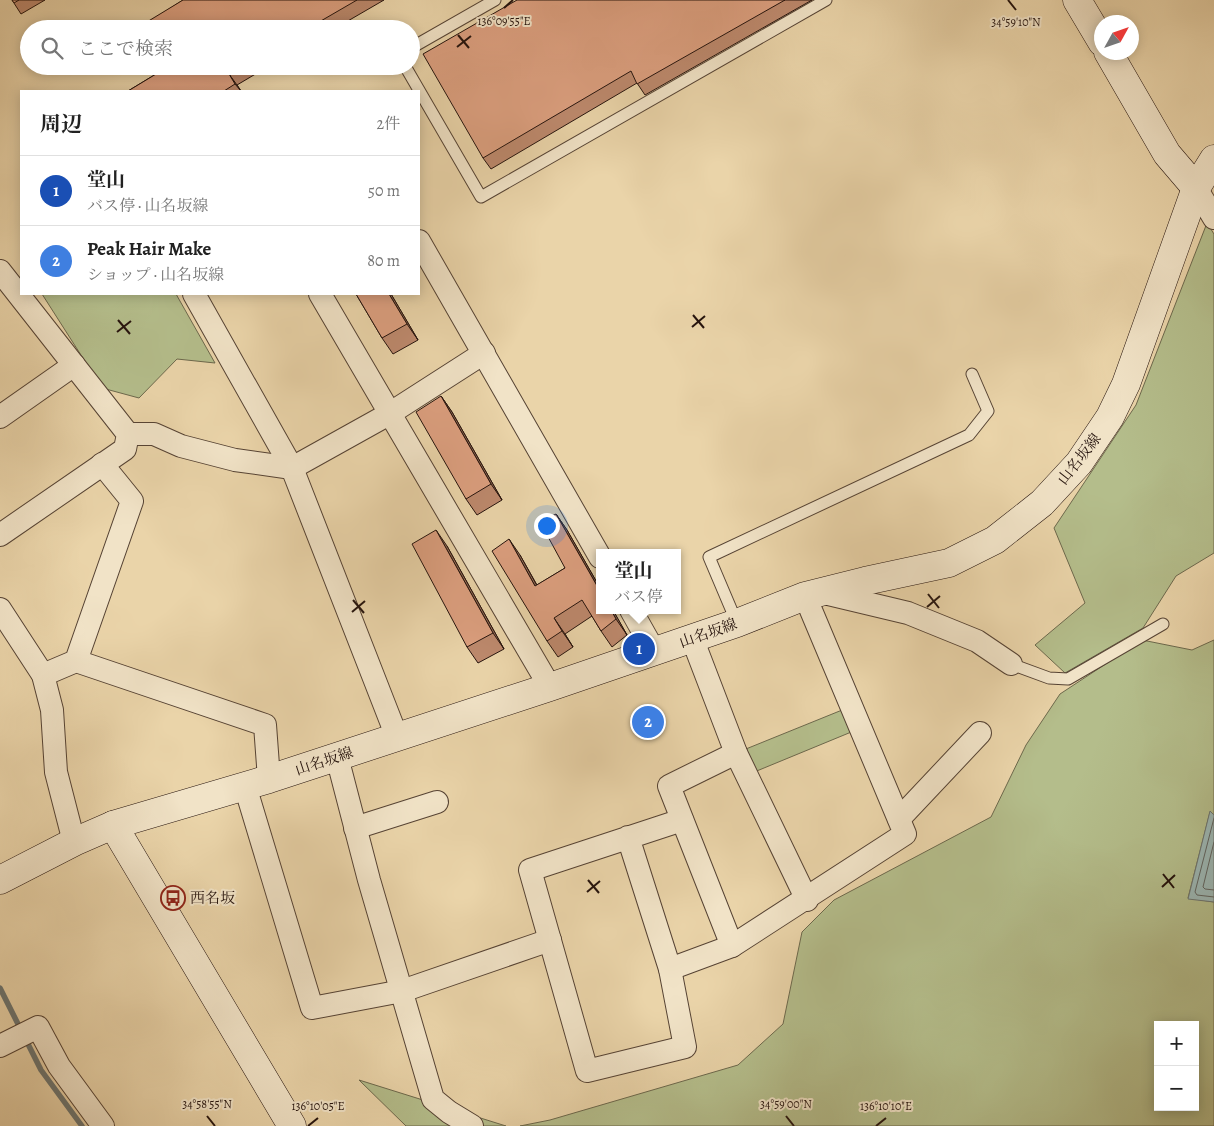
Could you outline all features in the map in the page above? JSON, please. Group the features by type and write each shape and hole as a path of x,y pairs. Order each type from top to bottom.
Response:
{"main road":[{"path":"1077,0 1094,29"},
{"path":"1113,60 1167,154 1196,188"},
{"name":"山名坂線","path":"0,880 74,842 113,825 337,758 737,624 812,594 949,563 995,540 1042,503 1080,463 1110,417 1126,384 1196,188 1214,159"},
{"path":"113,825 292,1126"}],"street":[{"path":"1196,188 1214,218"},
{"path":"420,243 596,550"},
{"path":"0,535 125,449 128,434 8,283"},
{"path":"195,295 292,468 396,737"},
{"path":"321,295 550,687"},
{"path":"128,434 154,434 181,446 217,455 292,468 389,414 484,353"},
{"path":"0,417 74,365"},
{"path":"76,661 132,501 102,464"},
{"path":"812,594 908,613 977,641 1012,664"},
{"path":"670,969 732,946 807,900 905,834 812,594"},
{"path":"0,610 43,675 52,710 56,772 74,842"},
{"path":"632,614 654,651"},
{"path":"692,638 736,753 807,900"},
{"path":"43,675 76,661 265,726 257,783 312,1008 402,991 550,940"},
{"path":"899,819 980,733"},
{"path":"732,946 669,786 736,753"},
{"path":"337,758 434,1099 449,1112 472,1126"},
{"path":"356,828 437,802"},
{"path":"628,837 670,969 685,1047 587,1071 530,870 628,837 682,820"},
{"path":"0,1046 38,1027 59,1066 103,1126"}],"lane":[{"path":"420,43 496,0"},
{"path":"420,92 481,197 826,0"},
{"path":"410,75 419,90"},
{"path":"737,624 709,557 969,435 988,411 972,374"},
{"path":"1012,664 1049,678 1068,679 1163,624"}],"green space":[{"path":"1207,223 1214,234 1214,553 1176,576 1143,628 1065,673 1035,645 1085,603 1054,528 1136,405"},
{"path":"43,295 177,295 215,363 177,359 139,398 102,388"},
{"path":"1142,640 1192,650 1214,640 1214,815 1210,812 1188,898 1214,902 1214,1126 520,1126 550,1120 738,1065 783,1024 802,932 834,900 991,817 1026,745 1060,694"},
{"path":"852,706 861,728 747,775 736,753"},
{"path":"359,1080 506,1126 406,1126"}],"water":[{"path":"1210,811 1214,815 1214,902 1188,899"}],"building":[{"path":"183,0 357,0 323,20 150,20"},
{"path":"517,0 785,0 637,84 631,71 483,158 423,54"},
{"path":"154,75 230,75 235,84 226,90 130,90"},
{"path":"357,295 390,295 407,324 382,338"},
{"path":"441,396 491,484 466,499 416,412"},
{"path":"556,514 596,584 596,614 613,614 616,619 601,631 582,600 554,618 562,631 547,641 492,551 509,539 535,586 565,568 540,522"},
{"path":"436,530 493,633 467,647 412,544"}],"waterway":[{"path":"0,988 21,1030"},
{"path":"25,1038 41,1070 82,1126"}],"place":[{"name":"堂山","path":"639,649"},
{"name":"Peak Hair Make","path":"648,722"},
{"name":"西名坂","path":"173,898"}]}
